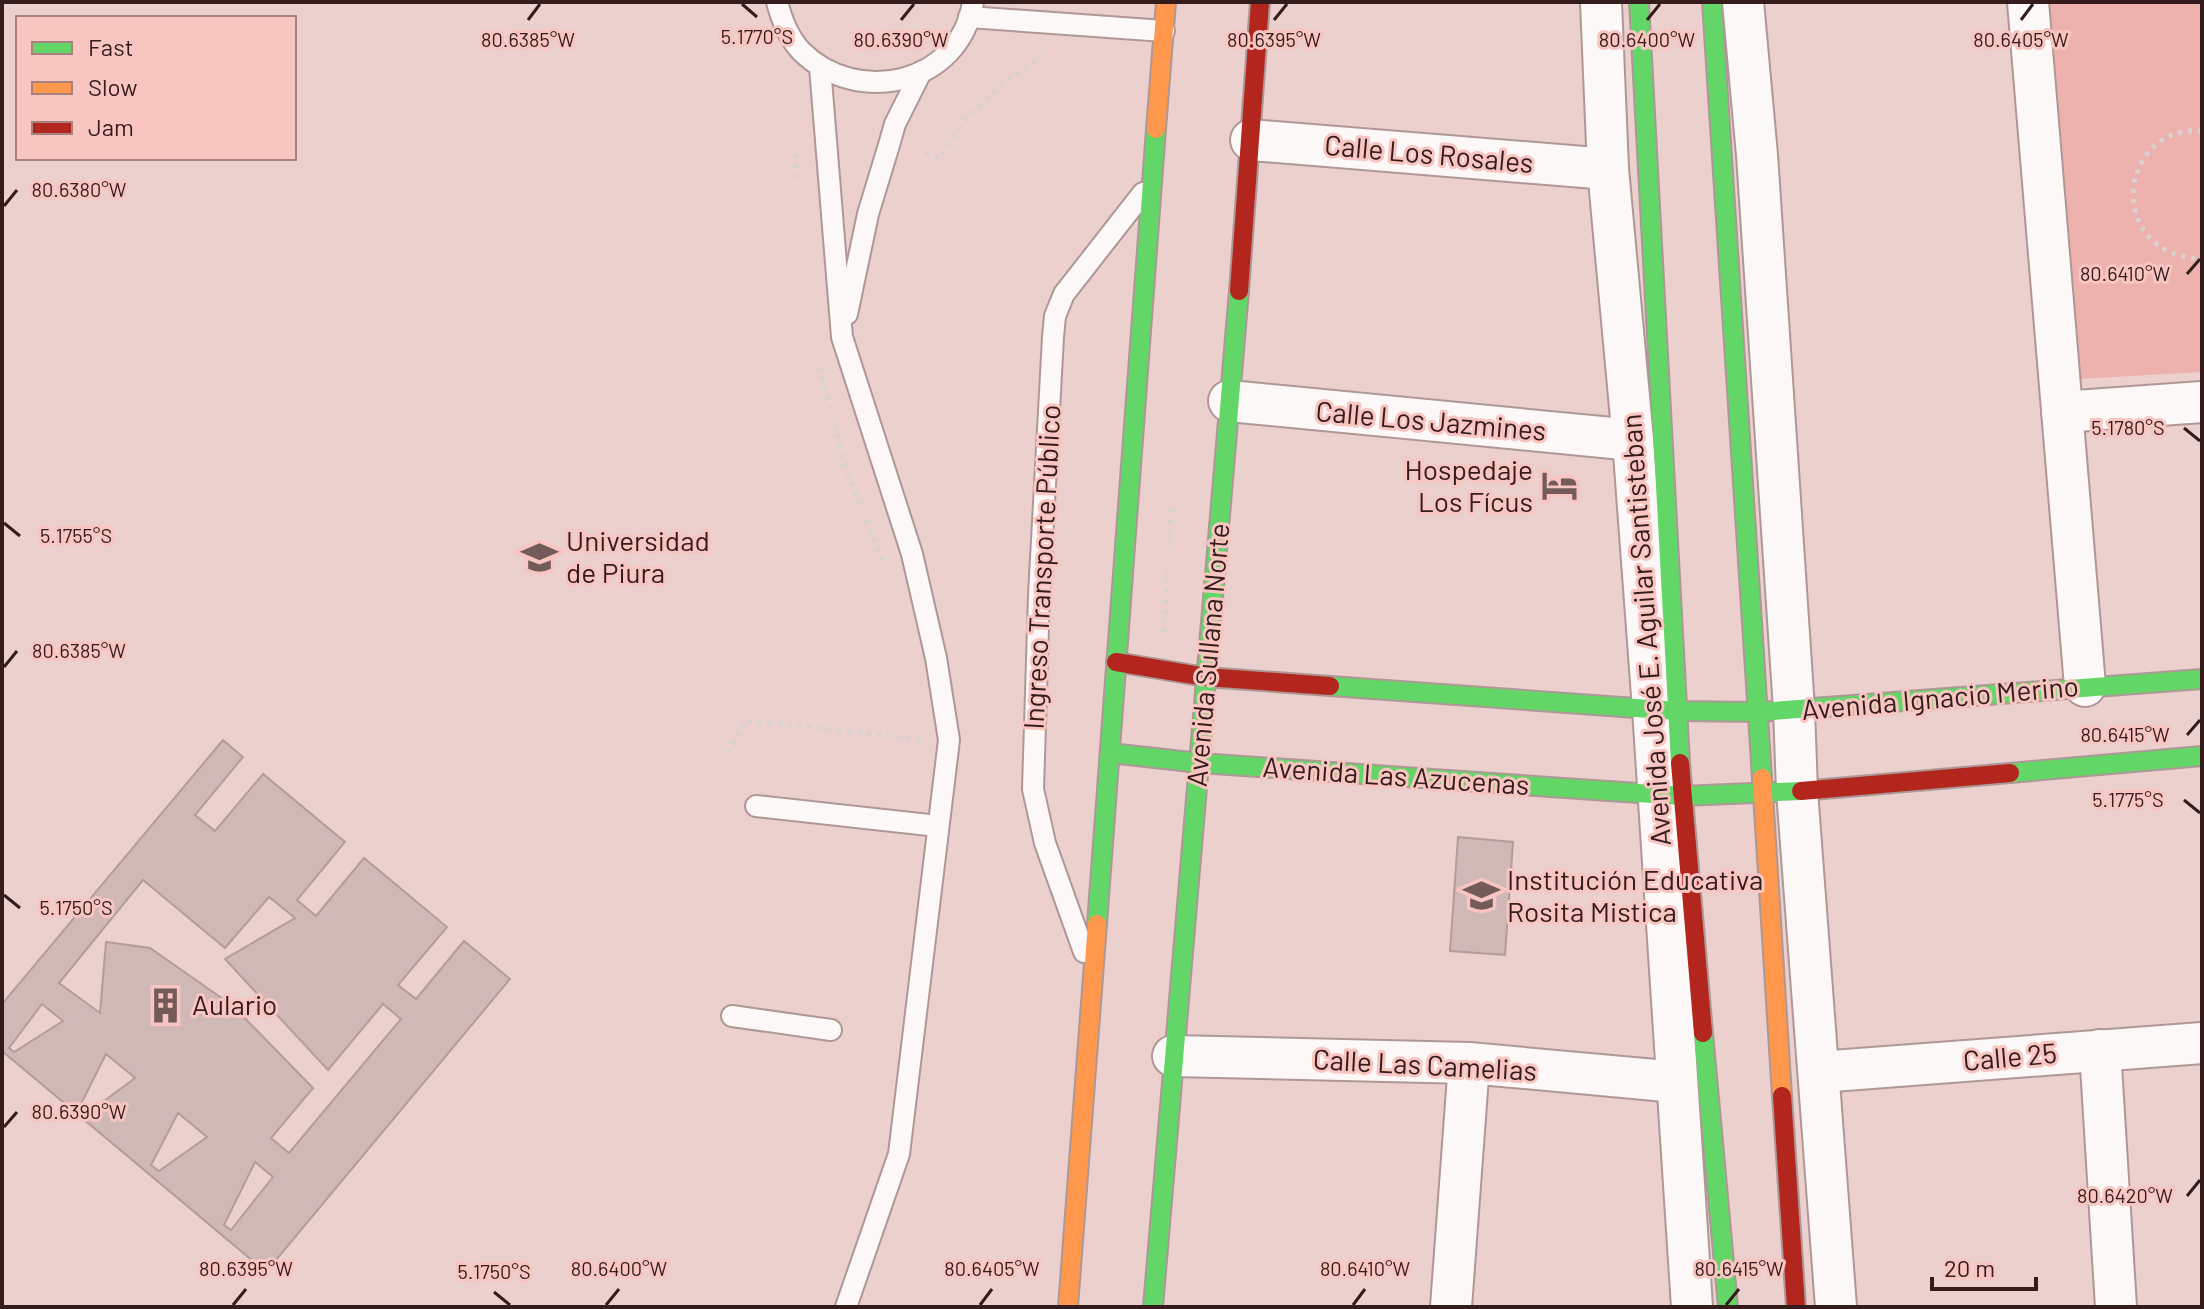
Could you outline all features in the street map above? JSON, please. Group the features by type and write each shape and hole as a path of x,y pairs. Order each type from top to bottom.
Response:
{"main road":[{"path":"1068,1307 1166,2"},
{"name":"Avenida Sullana Norte","path":"1153,1307 1260,2"},
{"name":"Avenida José E. Aguilar Santisteban","path":"1639,2 1665,710"},
{"path":"1712,2 1776,711"},
{"path":"1116,662 1206,677 1665,710"},
{"name":"Avenida Ignacio Merino","path":"1665,710 1776,711 2202,679"},
{"name":"Avenida Las Azucenas","path":"1110,753 1200,763 1669,795"},
{"path":"1669,795 1780,792 2202,756"},
{"path":"1780,792 1796,1307"},
{"name":"Avenida José E. Aguilar Santisteban","path":"1669,795 1728,1307"}],"street":[{"name":"Avenida José E. Aguilar Santisteban","path":"1601,2 1608,169 1633,440 1665,710 1677,1082 1692,1307"},
{"path":"1743,2 1757,155 1780,792 1819,1072 1836,1307"},
{"path":"2028,2 2085,686"},
{"name":"Calle Los Rosales","path":"1251,140 1608,169"},
{"name":"Calle Los Jazmines","path":"1229,401 1633,440"},
{"path":"2062,412 2202,402"},
{"name":"Calle 25","path":"1819,1072 2202,1043"},
{"path":"2100,1050 2116,1307"},
{"name":"Calle Las Camelias","path":"1173,1056 1469,1063 1677,1082"},
{"path":"1451,1307 1469,1063"}],"lane":[{"path":"777,2 785,27 799,49 820,67 844,78 870,84 897,81 937,62 962,34 971,10 1044,22 1164,31"},
{"path":"820,67 842,337 912,554 936,658 949,740 899,1154 846,1307"},
{"path":"842,337 868,214 895,124 921,72"},
{"name":"Ingreso Transporte Público","path":"1093,977 1045,843 1033,789 1039,595 1053,337 1055,316 1064,294 1152,180"},
{"path":"756,806 938,826"},
{"path":"732,1016 831,1030"}],"path":[{"path":"925,152 939,158 967,117 1006,81 1040,58 1044,22"},
{"path":"2202,131 2177,133 2158,143 2143,158 2135,177 2133,198 2137,218 2148,237 2164,251 2184,258 2202,259"},
{"path":"799,186 796,157 805,155"},
{"path":"819,365 846,469 888,578"},
{"path":"728,753 745,720 919,739 917,725"}],"shaded area":[{"path":"2048,2 2202,2 2202,372 2077,379"}],"building":[{"name":"Aulario","path":"223,740 243,757 195,815 215,831 263,774 345,842 297,900 316,916 364,858 447,927 398,985 416,999 464,941 510,979 266,1272 2,1051 2,1004","holes":["143,880 225,948 269,897 295,918 225,959 328,1070 383,1004 401,1019 289,1153 271,1138 313,1088 233,1006 150,948 106,942 100,1013 59,983","42,1004 63,1021 14,1052 9,1048","106,1054 135,1078 88,1113 80,1106","178,1113 207,1137 159,1171 151,1165","255,1162 273,1177 231,1230 224,1225"]},
{"name":"Institución Educativa Rosita Mistica","path":"1458,837 1513,842 1505,955 1450,951"}],"traffic: fast":[{"path":"1639,2 1680,763"},
{"path":"1712,2 1762,778"},
{"path":"1097,924 1156,129"},
{"path":"1153,1307 1239,291"},
{"path":"1330,686 1678,711 1759,712 2202,679"},
{"path":"1110,753 1200,763 1682,796 1801,791"},
{"path":"2010,773 2202,756"},
{"path":"1703,1033 1728,1307"}],"traffic: slow":[{"path":"1156,129 1166,2"},
{"path":"1762,778 1782,1096"},
{"path":"1068,1307 1097,924"}],"traffic: jam":[{"path":"1239,291 1260,2"},
{"path":"1116,662 1206,677 1330,686"},
{"path":"1680,763 1703,1033"},
{"path":"1801,791 2010,773"},
{"path":"1782,1096 1796,1307"}],"place":[{"name":"Hospedaje Los Fícus","path":"1559,486"},
{"name":"Universidad de Piura","path":"540,557"},
{"name":"Institución Educativa Rosita Mistica","path":"1481,896"},
{"name":"Aulario","path":"166,1005"}]}
